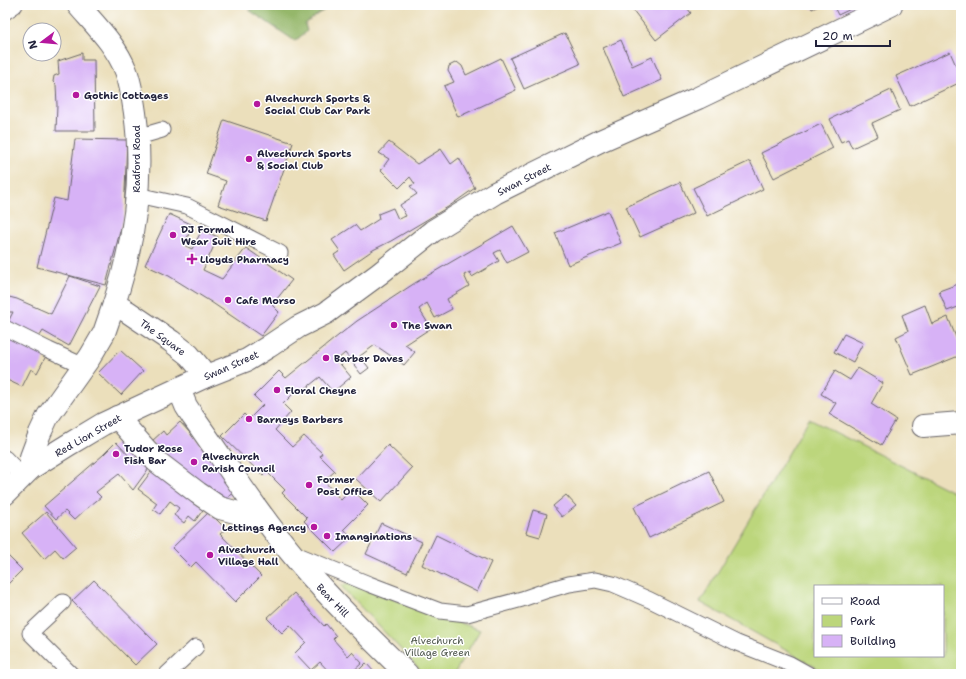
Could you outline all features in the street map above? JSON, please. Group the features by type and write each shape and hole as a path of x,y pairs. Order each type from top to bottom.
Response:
{"street":[{"name":"Radford Road","path":"27,472 40,433 48,416 84,366 104,333 126,262 137,195 138,137 133,97 126,71 115,50 104,34 78,5"},
{"name":"Swan Street","path":"178,389 247,360 268,348 298,327 326,313 379,274 433,231 495,193 600,141 698,98 891,5"},
{"name":"The Square","path":"114,304 171,341 188,355 200,368 204,377"},
{"name":"Red Lion Street","path":"5,494 27,472 74,441 117,417 178,389"},
{"name":"Bear Hill","path":"178,389 193,417 265,520 290,552 318,585 407,674"},
{"path":"117,417 156,461 198,493 220,508 265,520"},
{"path":"923,426 961,423"}],"lane":[{"path":"5,12 15,5"},
{"path":"138,137 162,130"},
{"path":"137,195 187,206 280,253"},
{"path":"5,328 84,366"},
{"path":"5,458 27,472"},
{"path":"290,552 440,611 467,614 522,600 569,584 595,580 613,584 650,600 737,643 790,664 808,674"},
{"path":"62,602 30,633 71,674"},
{"path":"167,674 196,647"}],"green space":[{"path":"263,5 331,5 305,24 307,31 295,41 249,10"},
{"path":"809,419 961,496 961,674 828,674 700,602"},
{"name":"Alvechurch Village Green","path":"348,583 480,630 454,674 424,674 341,586"}],"building":[{"path":"629,5 685,5 691,13 656,40"},
{"path":"810,5 821,5 812,9"},
{"path":"833,5 859,5 838,15"},
{"path":"565,33 580,64 524,89 510,58"},
{"path":"621,40 632,66 652,57 662,80 624,97 603,48"},
{"path":"950,52 961,77 961,82 910,106 896,76"},
{"name":"Gothic Cottages","path":"82,53 82,60 94,60 95,131 56,131 56,85 53,82 54,76 59,74 58,62 62,62 62,60"},
{"path":"501,58 516,90 458,117 444,86 454,82 448,71 449,66 457,62 462,66 466,75"},
{"path":"891,90 900,110 872,123 878,136 852,148 848,139 841,142 830,119"},
{"name":"Alvechurch Sports & Social Club","path":"224,120 293,143 266,221 218,205 226,181 206,174"},
{"path":"821,124 833,148 774,178 761,153"},
{"path":"75,139 127,140 124,216 106,285 37,267 54,198 67,201"},
{"path":"389,142 417,164 441,149 451,164 459,158 475,188 448,207 373,250 344,270 334,255 340,251 332,240 355,225 360,231 379,219 378,214 393,208 398,219 406,216 400,205 417,194 410,186 415,184 410,177 399,188 381,170 389,159 379,153"},
{"path":"750,161 763,189 707,216 693,188"},
{"path":"680,182 694,213 640,237 626,207"},
{"path":"608,211 621,243 568,265 555,233"},
{"path":"169,214 193,225 184,245 192,249 202,230 218,237 203,270 222,279 246,248 292,280 272,305 279,312 261,336 169,276 145,265"},
{"path":"513,226 528,252 507,263 500,250 494,253 499,261 472,277 470,272 464,275 469,286 447,299 452,309 435,318 427,303 419,309 431,328 405,345 415,352 404,365 375,345 360,356 369,368 361,374 345,353 337,360 351,377 333,392 320,377 300,393 298,389 283,404 291,412 275,430 292,447 304,436 322,453 320,456 335,471 324,481 341,500 352,489 368,505 344,529 351,537 335,552 304,521 307,518 282,493 285,490 267,472 263,476 222,436 244,414 249,419 263,405 254,396 279,371 286,378 357,321 415,283"},
{"path":"70,276 100,286 69,346 43,331 38,339 7,324 13,312 5,312 5,296 17,299 51,314"},
{"path":"961,283 961,306 947,311 939,291"},
{"path":"925,305 932,324 948,317 961,350 961,355 912,375 896,337 908,331 902,315"},
{"path":"844,334 863,343 853,362 834,352"},
{"path":"5,335 46,356 37,373 31,369 22,387 5,379"},
{"path":"120,350 143,371 121,395 98,373"},
{"path":"858,368 883,383 871,404 896,420 881,445 829,414 836,403 821,394 835,371 850,380"},
{"path":"180,422 213,458 234,493 221,502 190,481 151,442 163,431 166,435"},
{"path":"116,442 133,460 137,456 149,468 133,490 119,474 96,492 101,497 74,520 65,511 56,519 44,506"},
{"path":"388,445 412,468 381,502 356,479"},
{"path":"153,469 205,507 195,521 189,516 184,523 174,515 179,508 170,501 160,514 153,509 157,503 138,489"},
{"path":"709,471 724,502 649,538 634,507"},
{"path":"566,495 576,506 562,517 553,506"},
{"path":"533,510 547,514 540,537 526,533"},
{"path":"46,512 76,547 63,558 55,549 44,559 22,533"},
{"name":"Alvechurch Village Hall","path":"209,512 226,529 220,534 261,576 235,602 196,562 191,567 172,548"},
{"path":"381,523 422,542 407,573 366,554"},
{"path":"436,535 491,562 477,592 422,565"},
{"path":"5,553 22,570 5,587"},
{"path":"94,580 157,644 135,665 72,601"},
{"path":"294,593 324,626 326,624 336,636 333,639 348,656 352,652 362,663 350,674 331,674 320,662 311,670 295,653 306,642 290,625 282,633 267,618"},
{"path":"366,663 376,674 355,674"}],"place":[{"name":"Gothic Cottages","path":"76,95"},
{"name":"Alvechurch Sports & Social Club Car Park","path":"257,104"},
{"name":"Alvechurch Sports & Social Club","path":"249,159"},
{"name":"DJ Formal Wear Suit Hire","path":"173,235"},
{"name":"Lloyds Pharmacy","path":"192,259"},
{"name":"Cafe Morso","path":"228,300"},
{"name":"The Swan","path":"394,325"},
{"name":"Barber Daves","path":"326,358"},
{"name":"Floral Cheyne","path":"277,390"},
{"name":"Barneys Barbers","path":"249,419"},
{"name":"Tudor Rose Fish Bar","path":"116,454"},
{"name":"Alvechurch Parish Council","path":"194,462"},
{"name":"Former Post Office","path":"309,485"},
{"name":"Lettings Agency","path":"314,527"},
{"name":"Imanginations","path":"327,536"},
{"name":"Alvechurch Village Hall","path":"210,555"}]}
